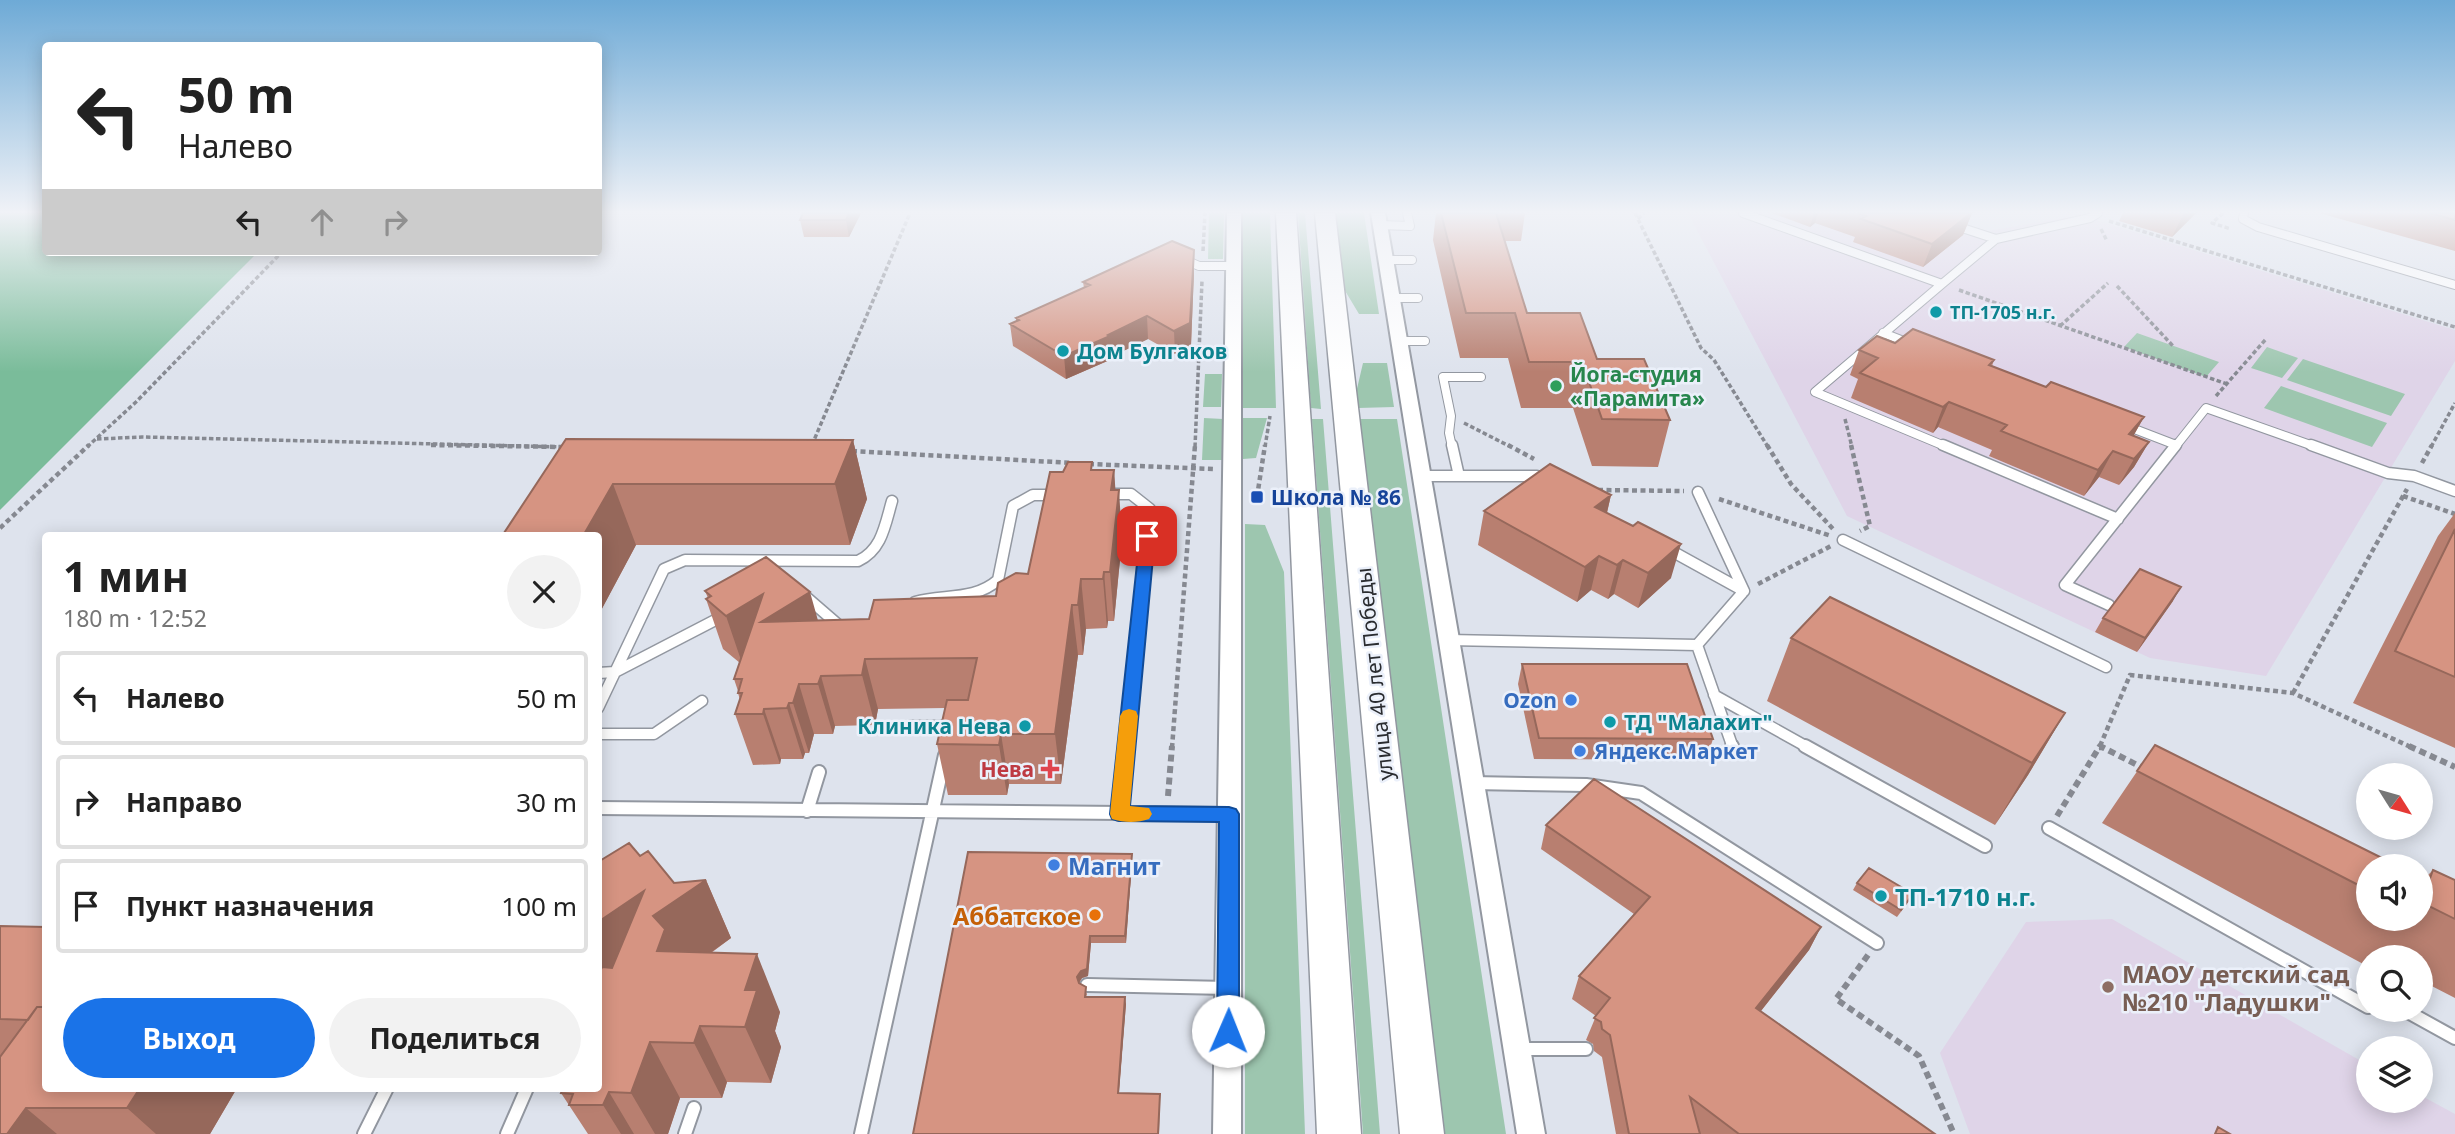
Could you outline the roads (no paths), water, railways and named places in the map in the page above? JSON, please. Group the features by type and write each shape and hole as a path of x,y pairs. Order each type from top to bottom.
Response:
{"main road":[{"path":"1289,266 1339,1134"},
{"name":"улица 40 лет Победы","path":"1331,266 1422,1134"}],"street":[{"path":"1227,1134 1233,266"},
{"path":"1386,266 1531,1134"}],"lane":[{"path":"1203,266 1233,266"},
{"path":"1891,266 1942,284"},
{"path":"1964,266 1815,392 2118,519"},
{"path":"2390,266 2455,285"},
{"path":"1391,298 1418,298"},
{"path":"1883,333 1922,348"},
{"path":"1398,341 1425,341"},
{"path":"1460,476 1449,433 1451,416 1443,376 1481,377"},
{"path":"2109,605 2065,585 2206,408 2388,473 2414,476 2455,491"},
{"path":"2113,421 2176,445"},
{"path":"1421,476 1537,476 1549,483"},
{"path":"1698,492 1744,591"},
{"path":"1103,494 1130,494 1150,509 1119,814"},
{"path":"906,606 934,597 967,597 991,587 998,580 1013,506 1033,495 1075,495"},
{"path":"602,700 664,569 685,560 858,561 869,558 876,552 892,501"},
{"path":"1843,540 2106,667"},
{"path":"1659,544 1744,591"},
{"path":"797,591 839,626 855,631"},
{"path":"1697,645 1744,591"},
{"path":"602,673 615,672 738,608"},
{"path":"1448,640 1697,645"},
{"path":"1697,645 1733,749"},
{"path":"1714,695 1985,846"},
{"path":"602,734 654,734 702,701"},
{"path":"861,1134 950,726 910,726"},
{"path":"807,811 819,772"},
{"path":"1472,783 1586,785 1641,793 1877,943"},
{"path":"602,808 1229,814"},
{"path":"2049,828 2356,1000"},
{"path":"1087,985 1228,988"},
{"path":"2426,1022 2455,1038"},
{"path":"1517,1049 1586,1049"},
{"path":"364,1134 385,1092"},
{"path":"507,1134 525,1092"},
{"path":"685,1134 694,1108"}],"place":[{"name":"ТП-1705 н.г.","path":"1936,312"},
{"name":"Дом Булгаков","path":"1063,351"},
{"name":"Йога-студия «Парамита»","path":"1556,386"},
{"name":"Школа № 86","path":"1257,497"},
{"name":"Ozon","path":"1571,700"},
{"name":"ТД \"Малахит\"","path":"1610,722"},
{"name":"Клиника Нева","path":"1025,726"},
{"name":"Яндекс.Маркет","path":"1580,751"},
{"name":"Нева","path":"1050,769"},
{"name":"Магнит","path":"1054,865"},
{"name":"ТП-1710 н.г.","path":"1881,896"},
{"name":"Аббатское","path":"1095,915"},
{"name":"МАОУ детский сад №210 \"Ладушки\"","path":"2108,987"}]}
